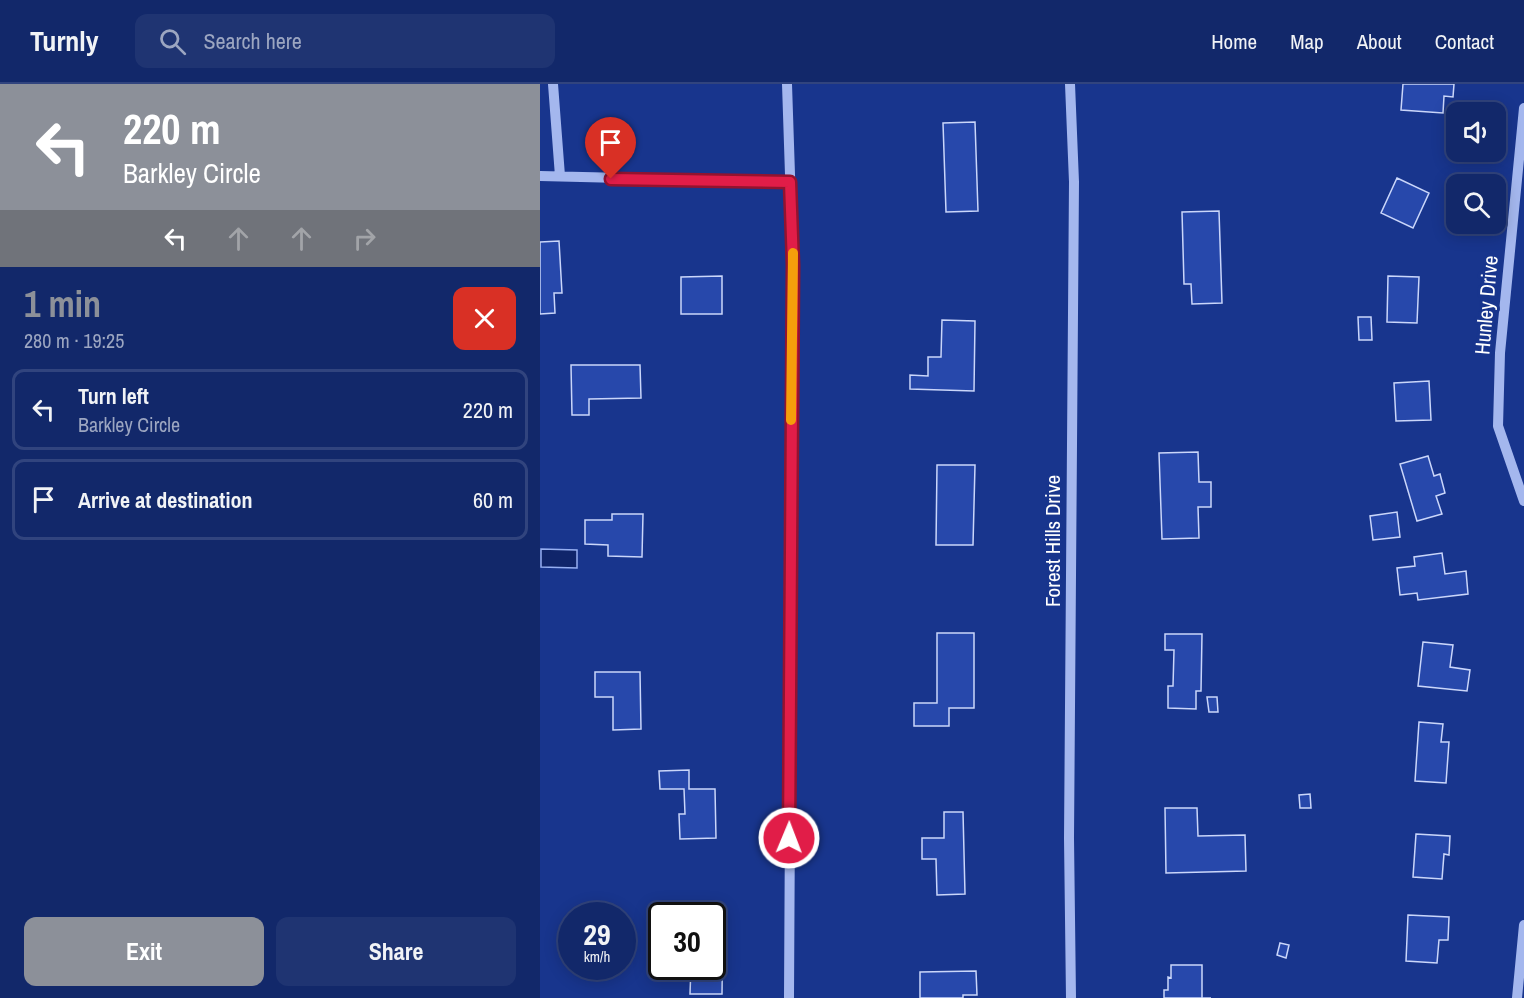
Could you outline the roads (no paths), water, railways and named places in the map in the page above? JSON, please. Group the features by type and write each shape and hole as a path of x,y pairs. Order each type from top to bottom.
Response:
{"street":[{"path":"553,84 560,176"},
{"path":"787,84 793,265 789,998"},
{"name":"Forest Hills Drive","path":"1070,84 1074,182 1069,827 1071,998"},
{"name":"Hunley Drive","path":"1524,108 1500,353 1498,426 1524,501"},
{"path":"540,176 790,182"},
{"path":"1517,998 1524,925"}]}
